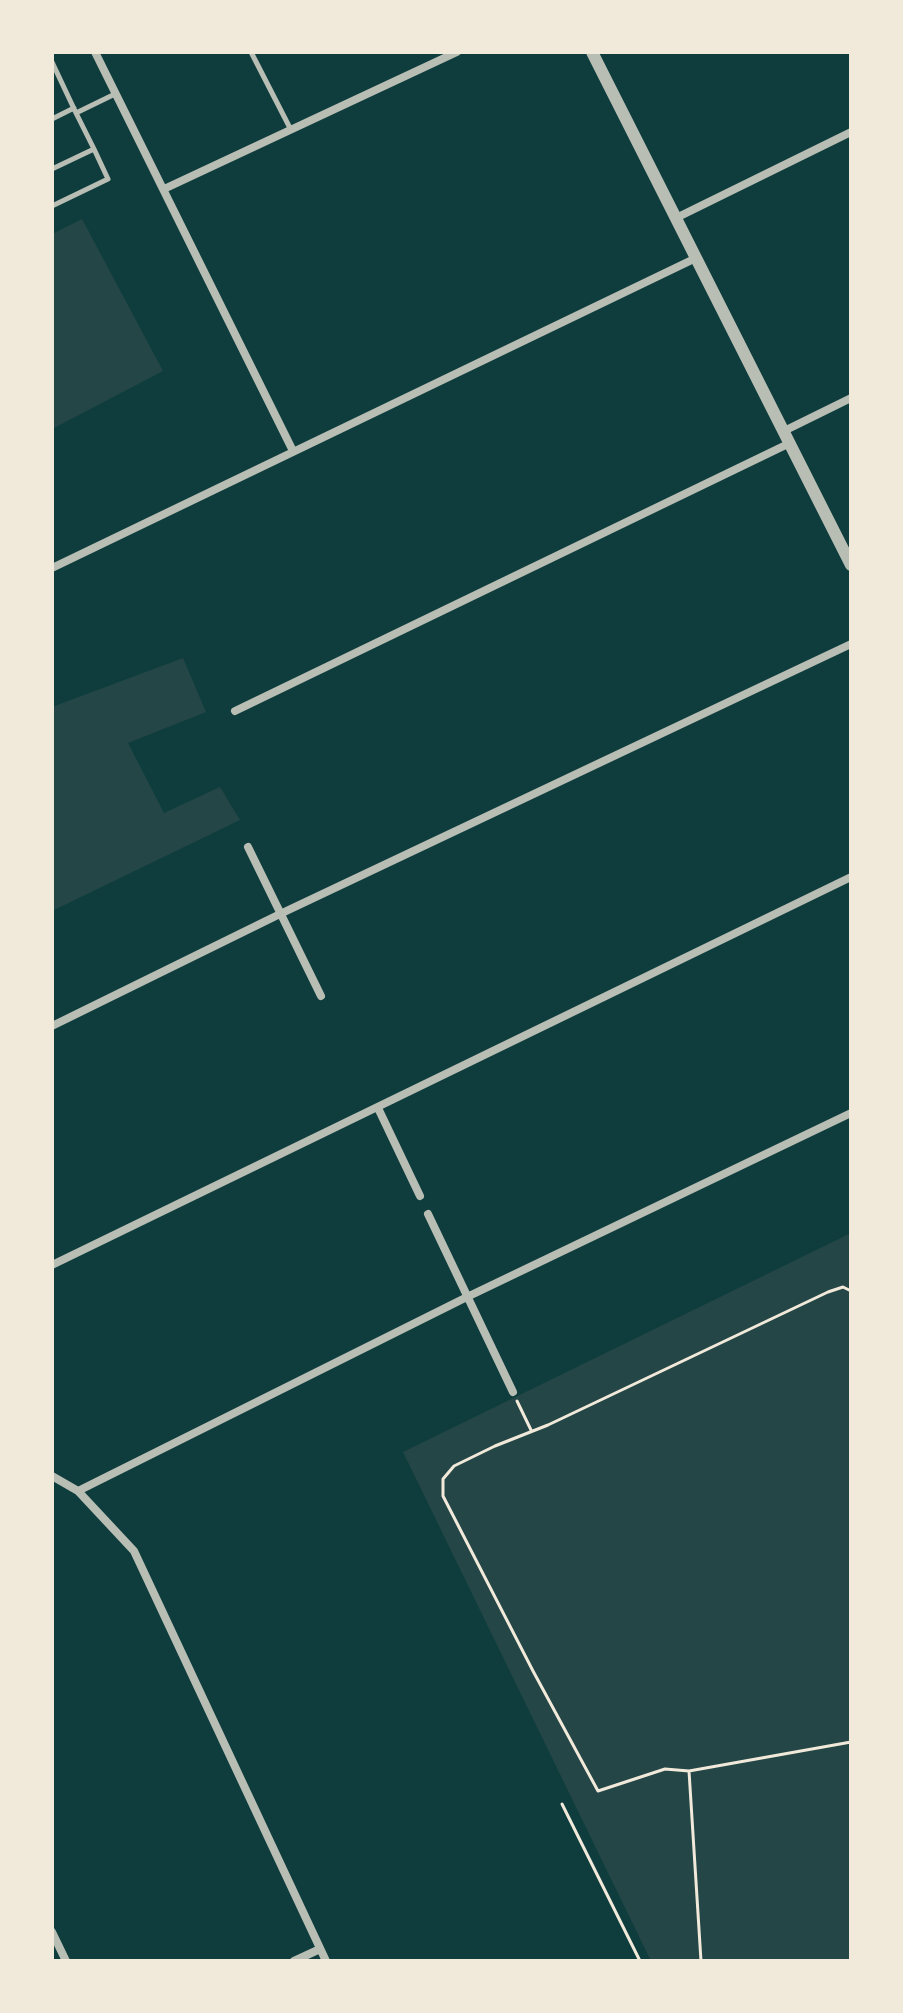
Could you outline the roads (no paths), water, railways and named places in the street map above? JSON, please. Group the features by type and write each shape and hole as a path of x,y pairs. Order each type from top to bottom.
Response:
{"street":[{"path":"95,52 293,451"},
{"path":"164,189 457,52"},
{"path":"592,52 851,565"},
{"path":"676,218 851,132"},
{"path":"52,568 696,258"},
{"path":"235,711 787,437 851,398"},
{"path":"52,1026 280,914 851,644"},
{"path":"248,847 321,996"},
{"path":"52,1265 851,877"},
{"path":"378,1108 420,1196"},
{"path":"78,1491 467,1297 851,1113"},
{"path":"428,1214 513,1392"},
{"path":"52,1476 78,1491 134,1551 326,1961"},
{"path":"52,1932 66,1961"},
{"path":"294,1961 320,1949"}],"lane":[{"path":"251,52 291,131"},
{"path":"52,62 108,179 52,206"},
{"path":"52,119 116,93"},
{"path":"52,169 94,149"}]}
